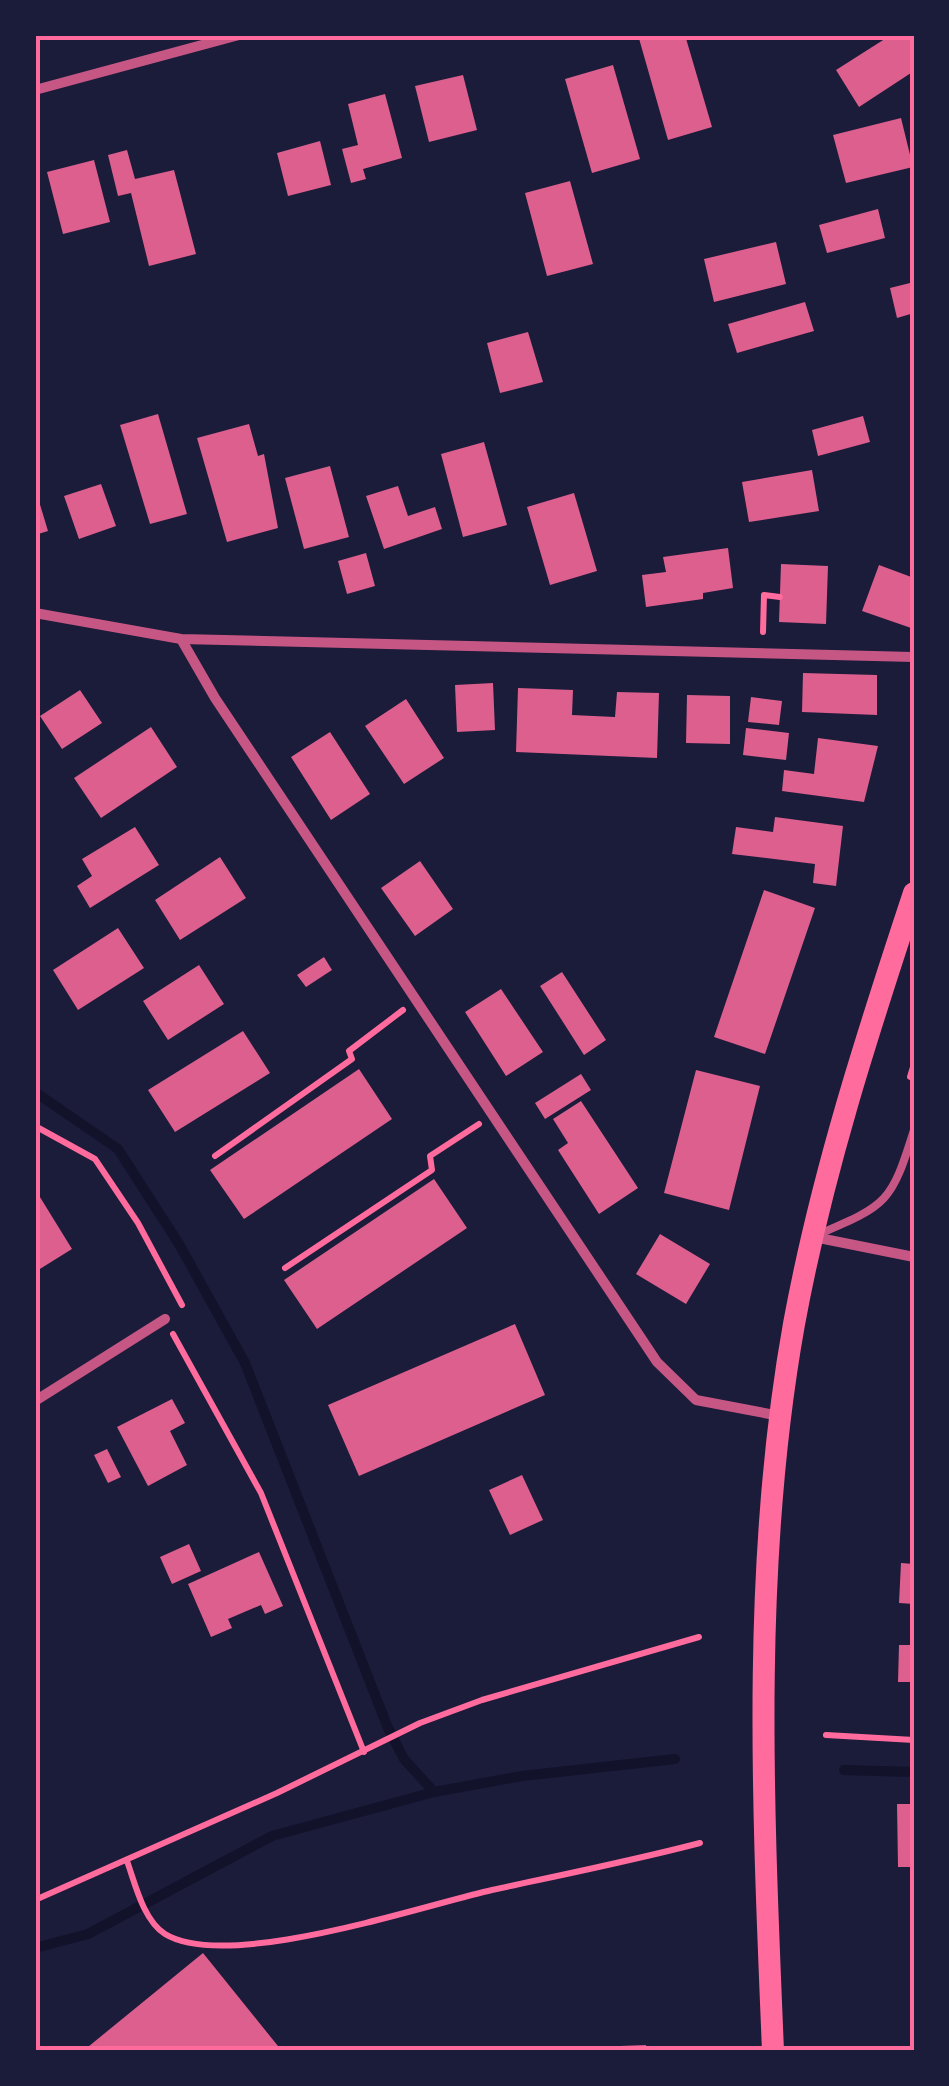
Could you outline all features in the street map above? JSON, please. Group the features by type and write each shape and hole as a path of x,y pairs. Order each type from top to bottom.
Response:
{"main road":[{"path":"773,2051 763,1666 781,1416 813,1237 852,1081 914,893"}],"street":[{"path":"35,90 239,35"},
{"path":"35,613 182,639 914,657"},
{"path":"182,639 215,698 656,1362 696,1400 781,1416"},
{"path":"813,1237 914,1257"},
{"path":"35,1402 165,1320"}],"lane":[{"path":"813,1237 876,1210 898,1184 914,1130"}],"path":[{"path":"762,654 764,595 780,597"},
{"path":"215,1156 352,1059 349,1051 416,1000"},
{"path":"910,1077 914,1064"},
{"path":"286,1268 432,1170 430,1156 492,1115"},
{"path":"35,1126 95,1159 138,1222 184,1308 165,1320 261,1493 364,1752"},
{"path":"35,1900 374,1748 420,1723 482,1700 699,1637"},
{"path":"826,1736 914,1740"},
{"path":"127,1860 147,1914 163,1933 193,1943 272,1942 406,1915 488,1891 700,1843"}],"building":[{"path":"638,35 685,35 712,127 668,140"},
{"path":"891,35 914,35 914,71 859,107 836,70"},
{"path":"613,65 640,159 592,173 565,79"},
{"path":"463,75 477,130 429,142 415,86"},
{"path":"385,94 402,158 363,169 366,179 351,183 342,149 358,145 348,104"},
{"path":"901,118 913,167 846,183 833,135"},
{"path":"320,141 331,185 288,196 277,153"},
{"path":"127,150 135,179 174,170 196,254 149,266 131,193 118,196 108,155"},
{"path":"94,160 110,222 63,234 47,172"},
{"path":"570,181 593,264 547,276 525,193"},
{"path":"878,209 885,238 827,253 819,225"},
{"path":"776,242 786,284 714,302 704,259"},
{"path":"914,282 914,313 897,318 890,288"},
{"path":"805,302 814,331 737,353 728,324"},
{"path":"528,332 543,382 500,393 487,343"},
{"path":"158,414 187,514 150,524 120,425"},
{"path":"863,416 870,442 818,456 812,430"},
{"path":"249,424 258,456 264,454 278,528 227,542 197,438"},
{"path":"484,442 507,525 463,537 441,454"},
{"path":"330,466 349,537 304,549 285,478"},
{"path":"812,470 819,511 749,522 742,482"},
{"path":"101,484 116,526 79,539 64,496"},
{"path":"398,486 408,516 435,507 442,529 384,549 366,496"},
{"path":"35,488 48,531 35,535"},
{"path":"574,493 597,571 550,585 527,507"},
{"path":"728,548 733,588 703,593 703,599 646,607 642,575 666,572 663,557"},
{"path":"366,553 375,586 347,594 338,561"},
{"path":"781,564 828,566 826,624 779,622"},
{"path":"879,565 914,578 914,629 862,611"},
{"path":"803,673 877,675 877,715 802,712"},
{"path":"493,683 495,730 457,732 455,685"},
{"path":"518,688 573,690 572,715 615,717 617,692 659,693 657,758 516,752"},
{"path":"80,690 102,723 62,749 40,716"},
{"path":"687,695 730,696 730,744 686,743"},
{"path":"751,697 782,701 779,725 748,722"},
{"path":"406,699 444,758 404,784 365,726"},
{"path":"151,727 177,767 101,818 74,778"},
{"path":"746,728 789,733 786,760 743,755"},
{"path":"330,732 370,794 331,820 291,757"},
{"path":"818,738 878,746 864,802 782,791 784,770 814,774"},
{"path":"775,817 843,826 836,886 813,883 815,864 732,854 736,827 773,832"},
{"path":"135,827 159,865 90,908 77,886 92,876 82,859"},
{"path":"220,857 246,898 180,940 155,900"},
{"path":"420,861 453,909 415,936 381,888"},
{"path":"764,890 815,908 765,1054 714,1037"},
{"path":"118,928 144,968 78,1010 53,970"},
{"path":"324,957 332,970 306,987 297,975"},
{"path":"199,965 224,1004 168,1040 143,1001"},
{"path":"562,972 606,1040 584,1055 540,986"},
{"path":"501,989 543,1052 506,1076 465,1012"},
{"path":"243,1031 270,1073 175,1132 148,1090"},
{"path":"359,1069 392,1119 244,1219 210,1170"},
{"path":"696,1070 760,1086 729,1210 664,1193"},
{"path":"581,1074 591,1090 545,1119 535,1103"},
{"path":"581,1101 638,1188 599,1214 558,1150 568,1143 553,1119"},
{"path":"434,1179 467,1228 317,1329 284,1280"},
{"path":"35,1189 72,1249 35,1272"},
{"path":"660,1234 710,1264 686,1304 636,1274"},
{"path":"515,1324 545,1395 359,1476 328,1405"},
{"path":"172,1399 185,1423 170,1431 187,1465 148,1486 117,1427"},
{"path":"107,1449 121,1477 108,1483 94,1455"},
{"path":"522,1475 543,1520 510,1535 489,1490"},
{"path":"189,1544 201,1571 172,1584 160,1557"},
{"path":"259,1552 283,1606 265,1614 261,1605 228,1619 232,1628 211,1637 188,1584"},
{"path":"901,1563 914,1564 914,1604 899,1603"},
{"path":"899,1645 914,1645 914,1682 898,1682"},
{"path":"897,1804 914,1804 914,1867 898,1867"},
{"path":"203,1953 282,2051 83,2051"},
{"path":"646,2045 647,2051 566,2051 566,2048"}],"waterway":[{"path":"35,1092 118,1149 179,1244 245,1363 388,1728 404,1759 434,1792"},
{"path":"35,1948 88,1934 272,1836 434,1792 522,1776 675,1759"},
{"path":"844,1770 914,1772"}]}
